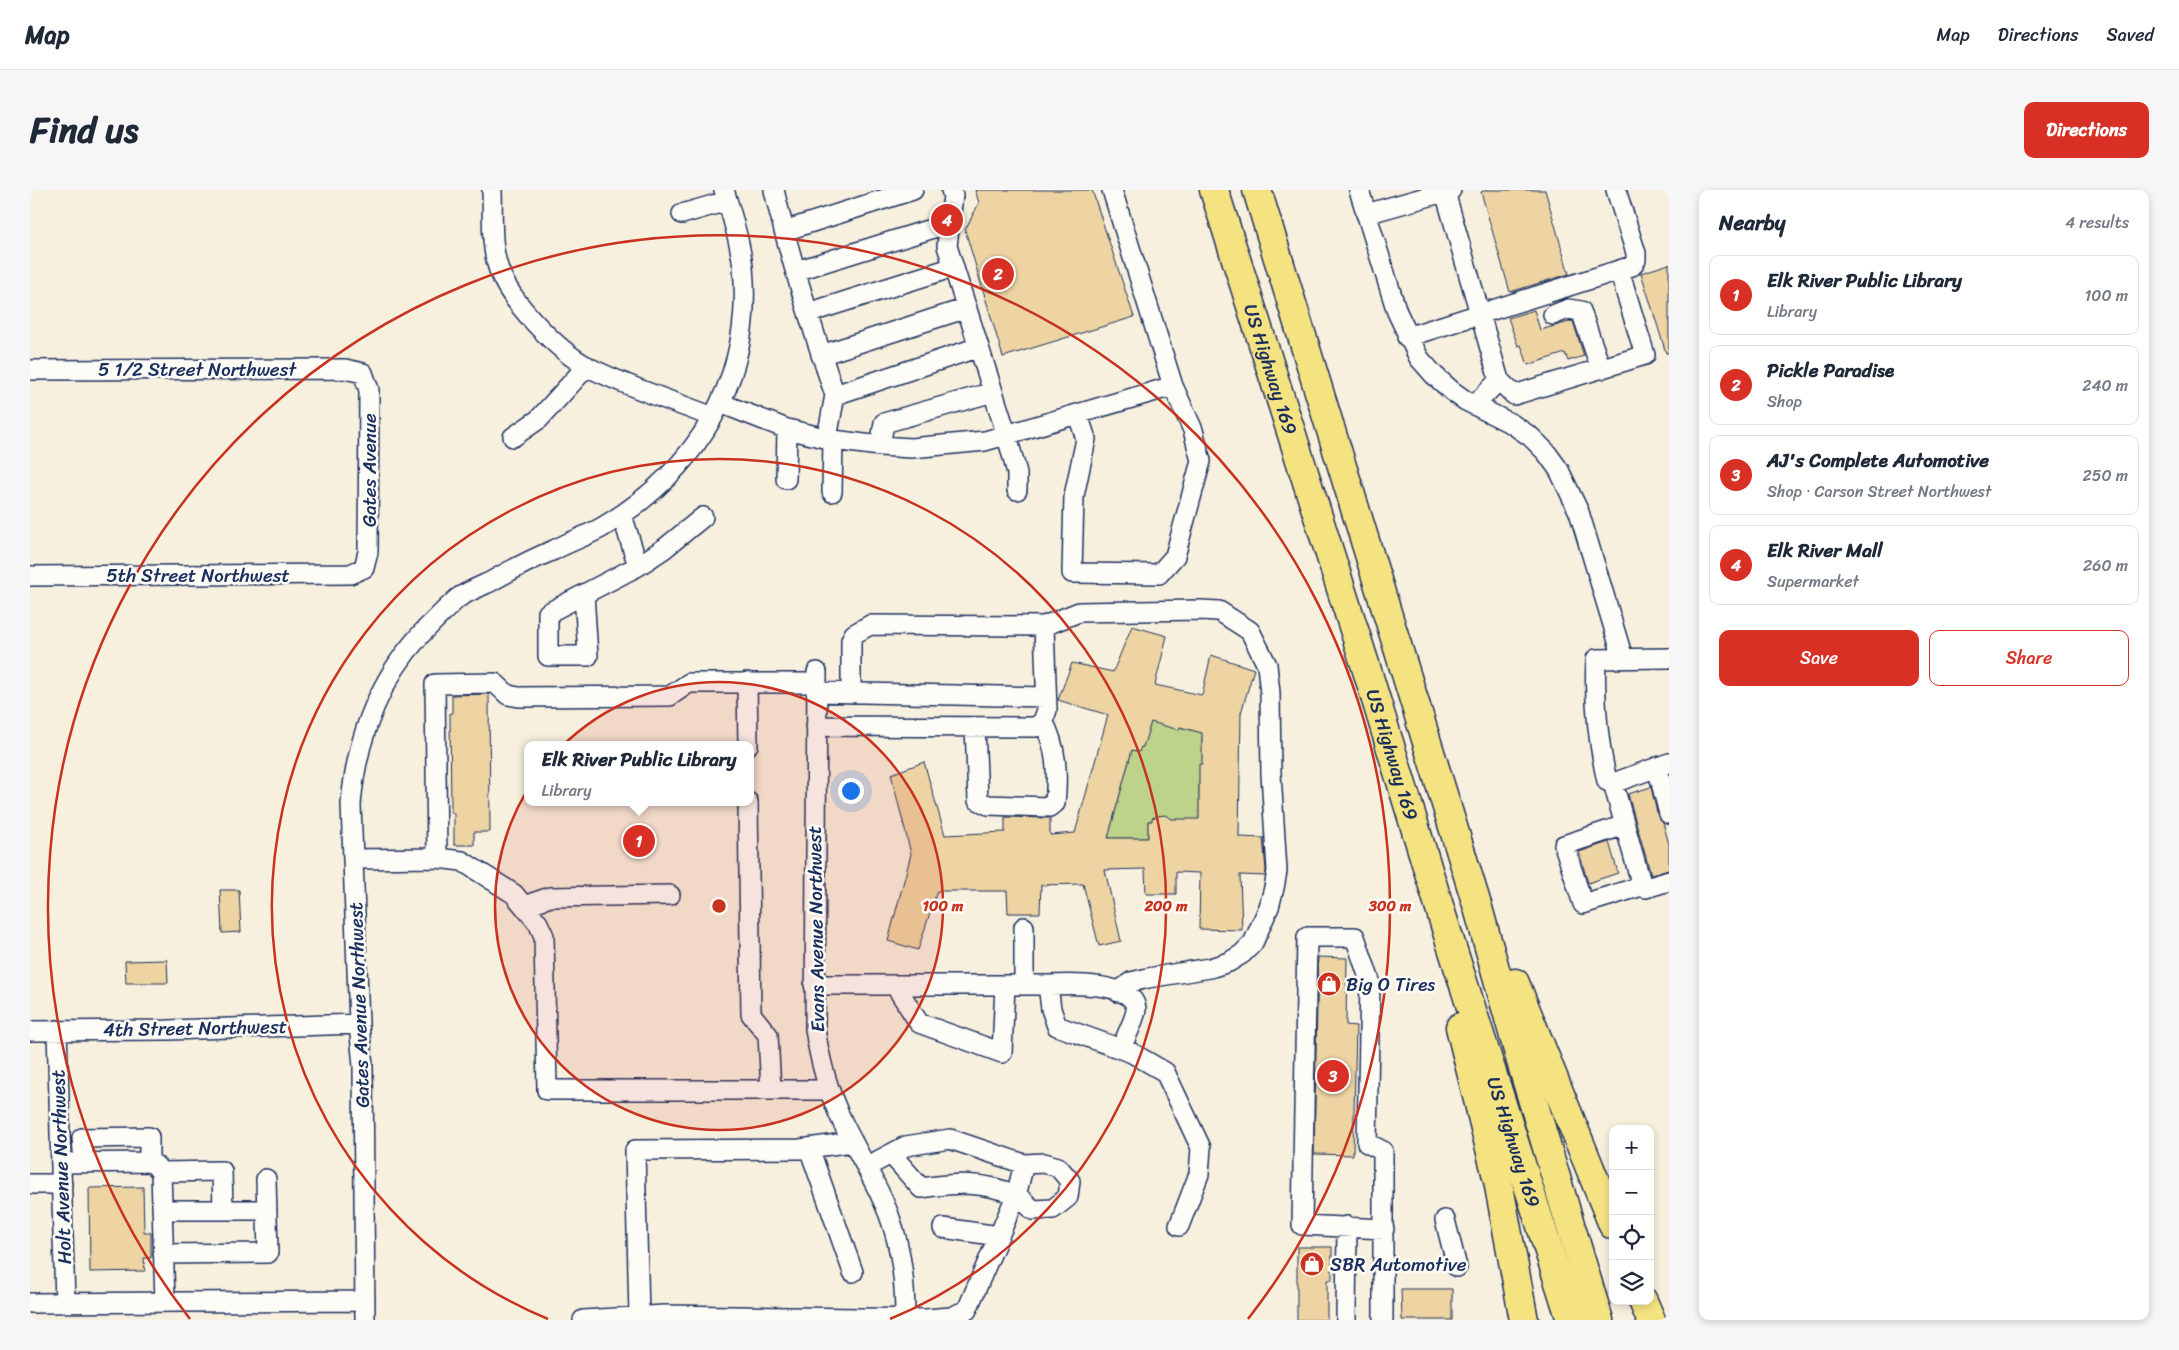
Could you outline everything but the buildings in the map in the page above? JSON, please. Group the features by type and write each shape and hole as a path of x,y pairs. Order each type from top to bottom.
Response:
{"highway":[{"name":"US Highway 169","path":"1214,190 1571,1320"},
{"name":"US Highway 169","path":"1257,190 1478,908 1522,1065 1599,1320"},
{"path":"1478,908 1512,977 1609,1215"},
{"path":"1448,935 1447,972 1498,1181 1522,1315"},
{"path":"1645,1305 1651,1320"}],"street":[{"path":"492,190 494,250 499,269 507,288 519,306 534,322 587,366 716,410 830,439 911,448 985,441 1173,386"},
{"path":"774,190 808,313 835,395 830,439 832,492"},
{"path":"784,231 913,190"},
{"path":"951,190 953,195 947,246 1017,473 1017,490"},
{"path":"1078,414 1086,439 1074,496 1072,573 1160,574 1175,556 1201,462 1193,430 1173,386 1112,190"},
{"path":"1359,190 1397,312 1419,358 1434,376 1452,391 1512,424 1531,437 1546,452 1559,470 1579,512 1623,658"},
{"path":"1408,338 1632,266 1636,260 1636,253 1616,190"},
{"path":"1366,214 1448,191 1499,380 1514,395 1645,355 1619,270"},
{"path":"682,214 726,196"},
{"name":"Gates Avenue Northwest","path":"365,1301 363,1086 351,804 358,755 371,712 391,672 404,652 420,634 459,598 540,556 598,529 622,515 646,498 685,460 702,437 716,410 736,358 742,327 743,267 738,239 726,196"},
{"path":"796,271 950,223"},
{"path":"808,313 954,267"},
{"path":"1559,288 1560,312 1581,311 1601,368"},
{"path":"822,355 967,308"},
{"path":"835,395 979,347"},
{"path":"513,437 539,420 587,366"},
{"name":"5 1/2 Street Northwest","path":"30,370 345,368 363,373"},
{"name":"Gates Avenue","path":"363,373 369,390 368,552 364,568"},
{"path":"1475,405 1499,380"},
{"path":"880,446 884,423 993,392"},
{"path":"786,479 787,429"},
{"path":"622,515 638,566"},
{"path":"584,594 638,566 703,517"},
{"name":"5th Street Northwest","path":"30,576 350,574 364,568"},
{"path":"851,693 851,640 854,634 870,625 1044,626 1079,612 1180,610 1219,611 1250,631 1267,664 1270,693 1271,774 1277,871 1269,907 1253,943 1229,962 1210,968 1131,982 1118,992"},
{"path":"1040,724 1046,710 1044,626"},
{"path":"1669,658 1596,659 1594,702 1596,729 1608,781 1613,783 1663,765 1669,814"},
{"path":"747,682 748,741"},
{"path":"437,858 435,684 495,684 508,695 519,697 670,696 689,683 817,682 851,693 1046,697"},
{"name":"Evans Avenue Northwest","path":"817,682 815,1029 819,1053 830,1090 889,1216 902,1262 905,1319"},
{"path":"816,726 975,727 1040,724"},
{"path":"975,727 978,800 988,805 1049,807 1055,803 1058,779 1052,738 1040,724"},
{"path":"1613,783 1642,886"},
{"path":"748,806 751,1014 768,1035 771,1090"},
{"path":"1625,825 1564,845 1583,904 1642,886 1646,888 1669,881"},
{"path":"354,859 437,858 462,861 514,894 538,923 544,936 547,1090 830,1090"},
{"path":"524,906 550,897 670,896"},
{"path":"895,985 919,1023 1002,1053 1024,927"},
{"path":"1383,1320 1384,1229 1383,1151 1367,1143 1370,981 1355,938 1307,937 1302,1225 1384,1229"},
{"path":"814,985 1076,984 1108,988 1126,994 1133,1002 1136,1010 1120,1049"},
{"path":"1048,985 1051,1009 1057,1026 1132,1053 1165,1072 1201,1148 1199,1174 1179,1226"},
{"name":"4th Street Northwest","path":"30,1030 359,1024"},
{"name":"Holt Avenue Northwest","path":"57,1030 65,1303"},
{"path":"866,1167 906,1146 950,1139 1024,1164 1044,1163 1058,1167 1070,1181 1068,1198 1053,1209 1033,1210 1016,1196 988,1186 956,1182 922,1188 891,1154"},
{"path":"639,1316 635,1150 809,1148 853,1142"},
{"path":"809,1148 853,1272"},
{"path":"62,1163 84,1162 222,1171 223,1210"},
{"path":"583,1320 639,1316 905,1319 951,1316 967,1310 1016,1196 1024,1164"},
{"path":"155,1167 162,1210 165,1302"},
{"path":"163,1254 268,1253 266,1179"},
{"path":"30,1184 62,1184"},
{"path":"162,1210 267,1210"},
{"path":"1445,1220 1458,1267"},
{"path":"1346,1320 1347,1226"},
{"path":"943,1228 999,1236"},
{"path":"30,1303 365,1301 366,1320"}],"green space":[{"path":"1151,722 1172,726 1172,728 1179,730 1180,727 1204,733 1202,746 1205,746 1200,772 1199,798 1204,814 1199,814 1199,831 1178,819 1175,819 1175,821 1166,816 1161,816 1148,821 1148,838 1108,838 1132,750 1143,747 1146,731 1148,731"}],"place":[{"name":"Elk River Mall","path":"947,220"},
{"name":"Pickle Paradise","path":"998,274"},
{"name":"Elk River Public Library","path":"639,841"},
{"name":"Big O Tires","path":"1329,984"},
{"name":"AJ's Complete Automotive","path":"1333,1076"},
{"name":"SBR Automotive","path":"1312,1264"}]}
